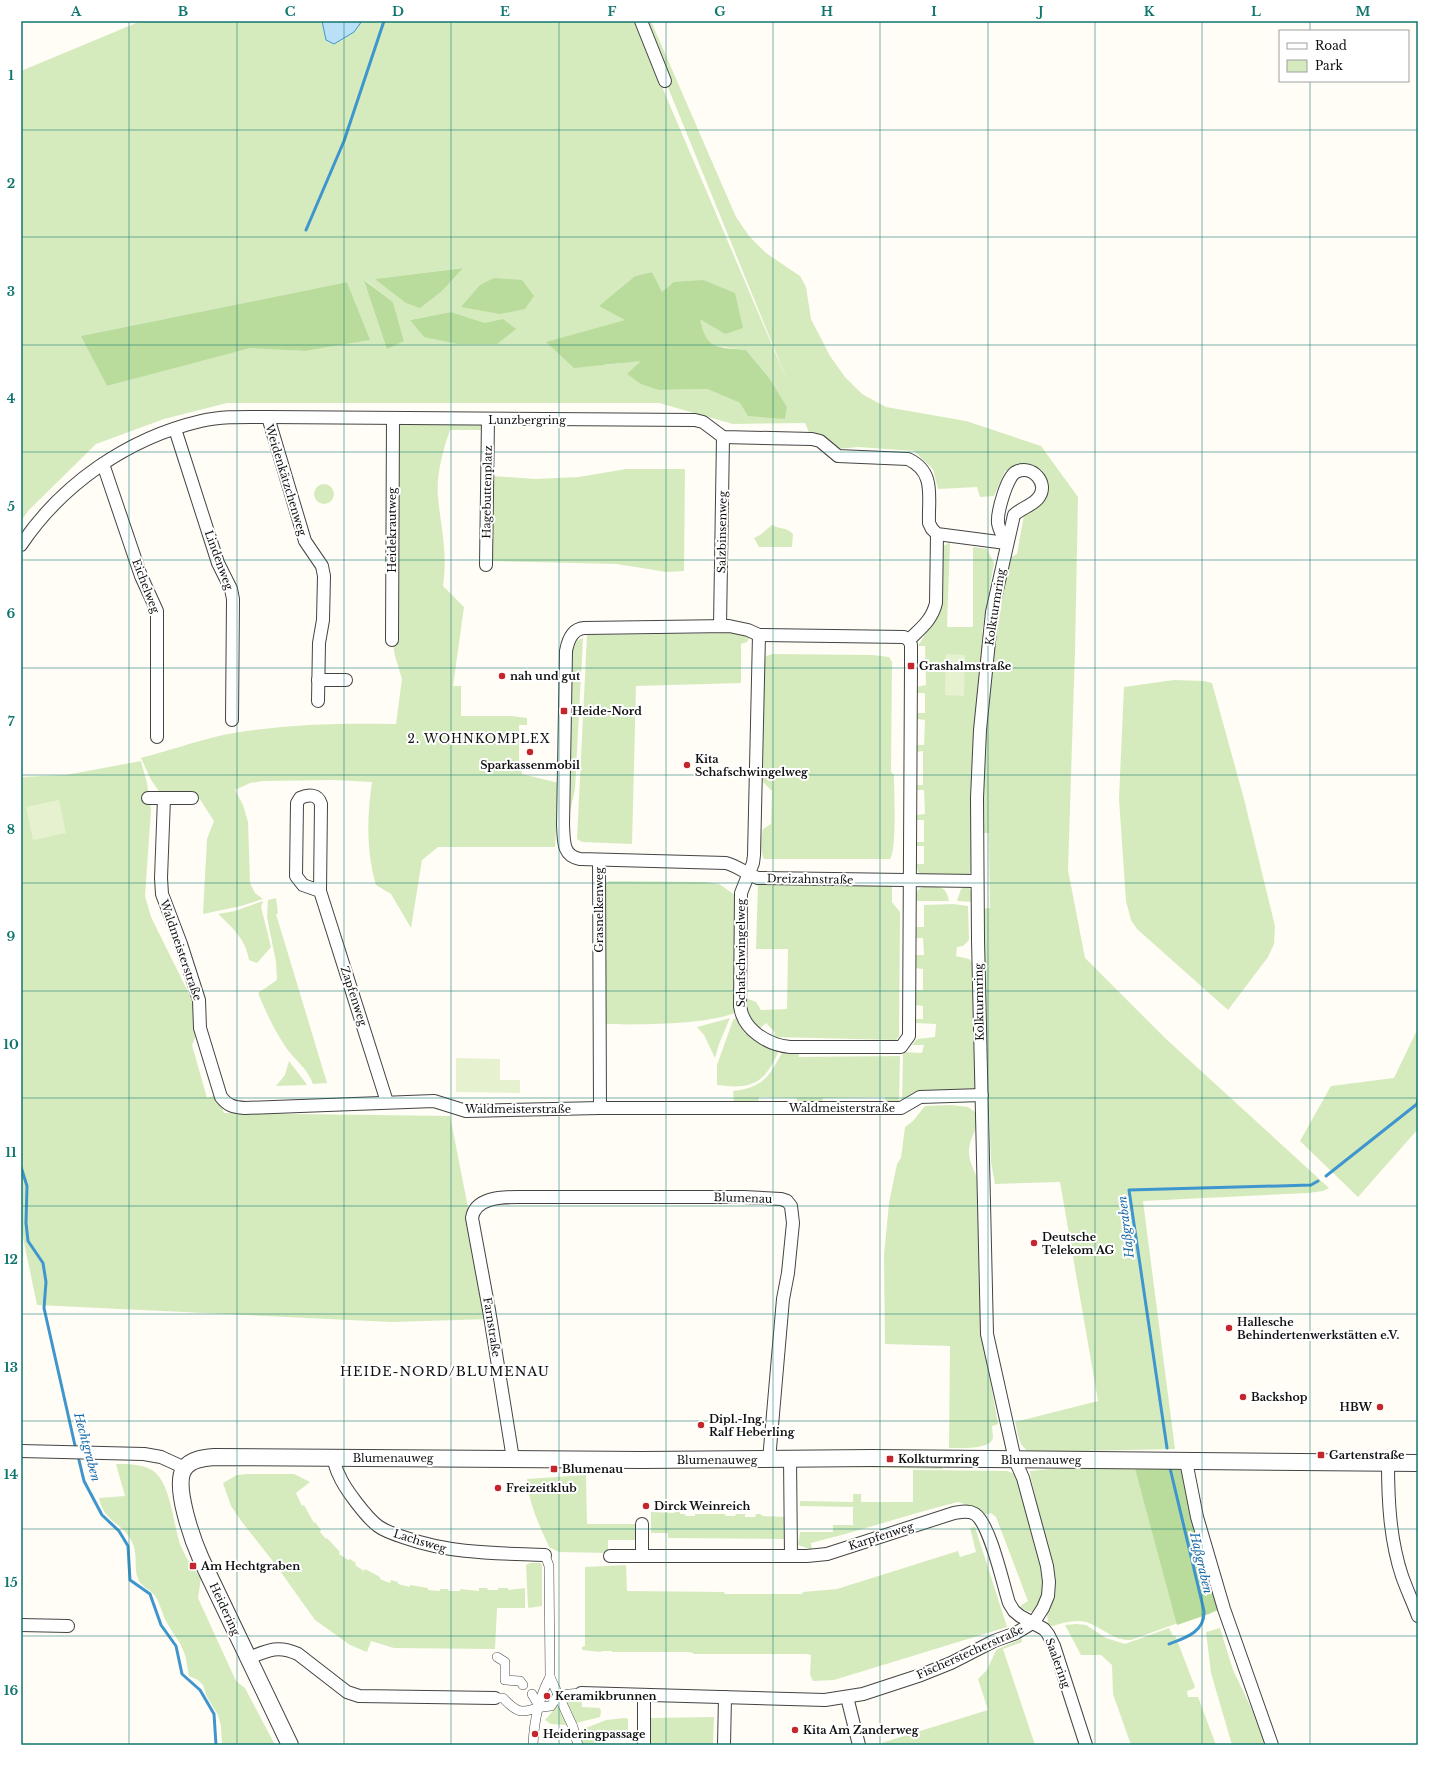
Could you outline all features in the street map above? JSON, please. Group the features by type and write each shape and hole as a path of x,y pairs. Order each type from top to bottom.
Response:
{"street":[{"path":"641,21 665,81"},
{"name":"Lunzbergring","path":"21,545 45,513 68,491 103,464 148,440 175,429 201,421 226,418 268,417 695,420 703,422 723,437"},
{"name":"Weidenkätzchenweg","path":"268,417 305,541 322,566 324,576 323,620 318,643 318,701"},
{"name":"Heidekrautweg","path":"392,640 393,419"},
{"name":"Hagebuttenplatz","path":"486,565 488,419"},
{"name":"Lindenweg","path":"175,429 218,563 231,589 233,599 232,720"},
{"path":"723,437 807,438 820,441 838,456 908,459 917,463 923,470 928,480 929,523 937,534 1006,543"},
{"name":"Salzbinsenweg","path":"720,626 723,437"},
{"name":"Eichelweg","path":"103,464 141,576 158,611 157,737"},
{"name":"Kolkturmring","path":"1006,543 998,520 1007,483 1010,476 1015,472 1020,470 1030,471 1039,478 1042,486 1042,492 1038,499 1014,515 1006,543 992,612 980,730 977,798 977,881 987,1334 1015,1460"},
{"path":"909,640 928,622 934,613 936,603 937,534"},
{"path":"720,626 739,628 759,635 904,637 909,640 911,645 910,881"},
{"name":"Grasnelkenweg","path":"600,1108 599,861 575,858 567,852 564,847 566,651 568,641 573,633 580,628 720,626"},
{"name":"Schafschwingelweg","path":"759,635 754,855 753,863 741,893 740,1006 742,1016 751,1028 772,1044 790,1047 901,1047 909,1036 910,881"},
{"path":"318,680 346,680"},
{"name":"Zapfenweg","path":"320,891 303,885 296,876 298,803 300,798 306,795 315,796 319,799 321,804 320,891 387,1102"},
{"path":"148,798 192,798"},
{"name":"Waldmeisterstraße","path":"164,798 161,878 162,894 179,938 199,1000 202,1034 221,1097 226,1104 231,1106 245,1108 434,1100 466,1111 600,1108 901,1108 920,1098 982,1095"},
{"name":"Dreizahnstraße","path":"599,861 726,863 734,865 748,875 758,878 977,881"},
{"name":"Blumenau","path":"472,1218 473,1211 478,1205 504,1197 744,1197 781,1199 787,1201 793,1212 793,1223 788,1273 783,1299 769,1460"},
{"name":"Farnstraße","path":"472,1218 489,1310 513,1459"},
{"path":"21,1451 151,1454 185,1468"},
{"name":"Blumenauweg","path":"185,1468 196,1460 206,1458 769,1460 790,1458 1418,1463"},
{"name":"Lachsweg","path":"333,1458 339,1476 370,1519 379,1527 391,1533 419,1543 468,1553 545,1555"},
{"path":"790,1458 791,1556"},
{"name":"Fischerstecherstraße","path":"558,1695 582,1693 644,1696 825,1700 862,1694 935,1670 994,1641 1016,1633 1034,1622 1043,1608 1048,1596 1049,1582 1047,1566 1023,1478 1015,1460"},
{"path":"1186,1461 1197,1517 1224,1609 1272,1745"},
{"path":"1388,1463 1388,1494 1392,1529 1402,1575 1418,1616"},
{"name":"Heidering","path":"185,1468 181,1481 182,1495 191,1533 201,1559 290,1745"},
{"name":"Karpfenweg","path":"610,1556 807,1556 827,1554 954,1513 962,1511 971,1513"},
{"name":"Saalering","path":"971,1513 979,1518 986,1528 1009,1603 1014,1611 1020,1616 1034,1622 1044,1629 1054,1646 1086,1745"},
{"path":"642,1524 642,1555"},
{"path":"545,1555 549,1566 550,1673 558,1695 573,1727 578,1745"},
{"path":"21,1625 68,1626"},
{"path":"249,1658 273,1649 289,1650 298,1654 347,1692 359,1696 503,1698 512,1709 524,1712 539,1706 551,1706 558,1695"},
{"path":"497,1656 505,1662 505,1680 522,1681"},
{"path":"533,1745 539,1706 550,1673"},
{"path":"532,1694 539,1706"},
{"path":"644,1696 644,1745"},
{"path":"724,1697 724,1745"},
{"path":"847,1697 859,1745"}],"green space":[{"path":"141,21 634,21 789,385 641,21 651,21 736,217 749,236 766,253 800,276 806,287 811,319 830,356 845,377 862,394 886,407 966,421 1041,446 1078,497 1068,870 1085,958 1165,1038 1329,1188 1323,1191 1308,1193 1143,1201 1175,1449 1030,1452 1023,1447 1021,1443 1015,1422 1098,1401 1060,1182 995,1184 991,1162 982,909 990,908 989,833 982,833 985,725 1001,601 1009,558 1017,554 1024,515 1044,501 1046,485 1042,470 1028,466 1005,471 994,496 980,497 977,487 938,489 933,469 914,451 858,447 838,449 812,439 805,423 733,424 659,403 227,403 164,419 96,444 29,510 21,521 21,71","holes":["462,268 442,291 376,279","652,272 661,292 699,319 705,338 715,346 746,350 770,379 787,407 785,418 740,403 707,389 659,390 642,360 606,365 547,342 626,320 600,306 635,276","365,280 393,302 404,341","347,282 369,340 305,351 250,347 107,386 82,336","451,312 485,323 410,320"]},
{"path":"463,268 442,291 420,308 406,303 375,279"},
{"path":"652,272 662,292 674,282 703,280 735,293 743,328 725,334 700,319 706,337 710,342 721,347 746,350 770,379 787,407 785,419 748,416 740,403 707,389 659,390 641,384 627,374 641,361 574,368 546,342 625,320 599,306 635,276"},
{"path":"494,278 522,280 534,296 525,309 500,314 461,307 480,285"},
{"path":"364,280 393,302 404,341 387,349"},
{"path":"347,282 370,340 305,351 250,348 107,386 81,336"},
{"path":"451,312 485,323 503,319 516,329 497,344 458,344 424,337 410,320"},
{"path":"393,419 488,419 488,430 450,430 439,471 438,497 444,541 445,562 443,586 464,607 453,686 461,686 461,716 511,716 527,718 527,725 519,725 519,768 521,769 522,774 559,783 555,847 438,847 422,860 411,928 391,894 376,885 370,859 368,834 372,782 334,780 263,781 250,783 235,790 243,805 248,822 250,883 255,893 263,899 241,906 203,914 207,839 214,821 199,798 164,798 151,780 141,758 213,737 266,728 310,725 396,724 402,679 392,640"},
{"path":"626,469 685,469 684,571 666,572 617,564 491,561 492,476 535,479 579,477"},
{"path":"324,484 331,487 334,494 331,501 324,504 317,501 314,494 317,487"},
{"path":"772,525 788,530 793,534 792,547 759,547 754,538"},
{"path":"950,542 947,627 973,627 973,547 987,549 994,563 982,632 985,643 973,869 968,875 924,876 918,872 916,864 924,864 924,846 916,846 917,842 924,842 924,820 916,820 916,815 925,814 924,790 916,790 916,785 923,785 923,751 916,752 916,745 924,745 925,720 917,719 917,713 925,713 925,693 917,693 917,687 926,685 925,646 918,646 932,623 941,550"},
{"path":"741,633 750,636 747,642 741,644 741,683 636,686 632,844 582,842 577,839 587,635"},
{"path":"583,638 575,789 569,817 571,658 577,641"},
{"path":"772,654 872,655 889,657 892,662 891,772 894,775 895,819 894,844 890,859 764,859 761,848 762,836 763,829 771,824 772,791 763,782 764,666 766,656"},
{"path":"946,654 965,655 964,696 945,695"},
{"path":"1174,680 1204,681 1212,683 1244,799 1275,926 1274,944 1268,957 1228,1010 1137,929 1131,920 1126,901 1119,799 1124,687"},
{"path":"141,761 147,783 151,810 145,896 151,917 195,1006 197,1033 192,1045 207,1098 217,1095 224,1113 450,1116 490,1319 392,1322 37,1305 21,1228 21,777 66,775"},
{"path":"59,800 66,833 33,840 26,807"},
{"path":"609,881 706,882 719,884 735,895 734,907 737,908 737,1012 709,1020 691,1022 603,1024 605,884"},
{"path":"758,884 892,886 892,902 900,912 899,1036 896,1040 774,1037 775,1032 766,1023 759,1029 752,1022 745,1008 746,998 756,1002 761,1010 787,1009 788,949 756,949"},
{"path":"926,886 942,888 946,892 949,901 913,901 916,893"},
{"path":"965,887 969,888 972,893 973,902 957,901 961,889"},
{"path":"276,898 278,914 276,914 327,1083 313,1084 302,1065 287,1049 278,1035 258,993 277,980 276,962 267,917 268,900"},
{"path":"263,901 261,907 271,947 257,963 249,960 242,940 234,929 218,914 235,911"},
{"path":"953,904 968,906 969,940 963,946 957,947 956,956 969,959 976,967 978,1082 973,1091 902,1102 903,1052 922,1053 924,1045 912,1045 917,1039 935,1037 936,1024 915,1023 914,1019 923,1019 923,1006 914,1005 915,990 923,990 923,969 915,968 915,955 924,955 923,938 914,938 915,927 924,927 924,905"},
{"path":"738,1016 780,1048 769,1069 757,1082 740,1086 717,1085 717,1065 733,1020"},
{"path":"730,1018 715,1058 704,1035 697,1027"},
{"path":"1418,1028 1418,1129 1358,1197 1300,1141 1331,1086 1394,1078"},
{"path":"785,1048 798,1050 799,1057 900,1056 899,1104 886,1104 885,1097 823,1098 822,1103 797,1104 797,1098 759,1097 758,1104 734,1104 733,1091 744,1089 760,1083 775,1066"},
{"path":"456,1058 500,1059 500,1080 520,1080 520,1093 456,1092"},
{"path":"289,1061 307,1085 276,1086 285,1075"},
{"path":"951,1105 968,1107 975,1112 976,1118 976,1128 970,1144 969,1157 978,1180 984,1346 998,1424 992,1426 993,1438 991,1442 986,1445 967,1448 949,1448 950,1346 885,1344 884,1255 889,1203 897,1164 901,1158 905,1127 913,1121 925,1106"},
{"path":"116,1464 134,1465 148,1468 158,1476 163,1484 167,1493 180,1544 189,1562 201,1578 198,1598 236,1681 245,1688 275,1745 222,1745 221,1726 218,1715 207,1697 203,1685 198,1680 189,1676 184,1653 166,1621 157,1599 139,1582 136,1569 135,1550 131,1540 127,1534 109,1517 101,1506 99,1498 125,1496"},
{"path":"943,1465 942,1469 797,1466"},
{"path":"1134,1465 1178,1623 1131,1640 1125,1640 1113,1636 1092,1624 1081,1621 1067,1622 1049,1627 1047,1615 1056,1584 1030,1471"},
{"path":"1134,1465 1181,1467 1188,1501 1220,1609 1177,1625"},
{"path":"913,1470 1007,1471 1015,1474 1021,1487 1046,1586 1038,1610 1028,1611 1024,1610 1020,1606 1028,1601 996,1517 991,1513 983,1515 965,1504 958,1502 811,1543 812,1550 798,1545 800,1532 833,1532 833,1525 853,1525 853,1507 800,1506 800,1501 853,1502 853,1494 861,1494 861,1502 913,1502"},
{"path":"294,1474 310,1482 296,1493 302,1506 304,1505 314,1523 315,1522 321,1530 320,1532 340,1552 339,1554 356,1563 355,1565 364,1571 365,1569 380,1577 380,1579 390,1583 391,1580 398,1582 398,1584 410,1587 410,1585 428,1588 428,1590 440,1591 440,1589 448,1589 449,1591 460,1591 460,1589 479,1591 479,1588 498,1590 498,1588 508,1588 508,1590 525,1588 525,1608 497,1608 495,1649 394,1648 371,1641 367,1652 350,1645 315,1620 231,1506 223,1483 237,1475"},
{"path":"586,1475 587,1524 642,1524 642,1540 608,1540 608,1553 559,1552 549,1547 532,1506 527,1479"},
{"path":"651,1512 680,1512 680,1514 685,1514 686,1516 695,1516 695,1514 725,1514 726,1516 735,1516 736,1514 745,1514 745,1517 755,1517 756,1514 760,1514 763,1516 787,1517 785,1539 668,1538 668,1533 651,1533"},
{"path":"975,1527 1007,1627 834,1680 813,1681 810,1675 811,1655 806,1654 694,1654 688,1652 601,1652 582,1650 582,1647 585,1646 585,1567 626,1565 627,1591 724,1592 725,1594 802,1594 803,1592 837,1589 958,1551 960,1557 976,1552 970,1528"},
{"path":"530,1563 541,1563 542,1606 529,1608 526,1565"},
{"path":"1065,1625 1086,1625 1106,1638 1125,1644 1169,1628 1173,1636 1175,1635 1195,1687 1187,1691 1188,1697 1198,1697 1216,1745 1131,1745 1113,1694 1112,1665 1101,1655 1081,1655"},
{"path":"1220,1628 1233,1670 1269,1745 1232,1745 1211,1673 1206,1632"},
{"path":"1021,1639 1022,1642 1003,1649 1035,1745 875,1745 988,1710 978,1679 987,1670 996,1650"},
{"path":"581,1693 582,1707 600,1708 600,1717 576,1723 566,1703 570,1697"},
{"path":"559,1704 569,1721 567,1725 551,1724 545,1720"},
{"path":"714,1717 713,1745 650,1745 650,1718"},
{"path":"628,1719 628,1736 604,1737 604,1745 581,1745 578,1731 606,1720"}],"water":[{"path":"322,21 362,21 354,32 334,44 326,40"}],"waterway":[{"path":"306,230 344,141 384,21"},
{"name":"Haßgraben","path":"1326,1176 1417,1104 1418,1099"},
{"name":"Hechtgraben","path":"21,1167 27,1186 26,1223 28,1241 43,1263 46,1282 44,1308 76,1450"},
{"name":"Haßgraben","path":"1167,1448 1129,1190 1311,1185 1318,1181"},
{"name":"Hechtgraben","path":"78,1456 84,1481 102,1515 119,1531 128,1546 130,1580 150,1594 161,1625 176,1646 182,1674 200,1690 214,1714 216,1745"},
{"name":"Haßgraben","path":"1169,1644 1193,1633 1198,1629 1201,1624 1204,1611 1170,1468"}],"place":[{"name":"Grashalmstraße","path":"911,666"},
{"name":"nah und gut","path":"502,676"},
{"name":"Heide-Nord","path":"564,711"},
{"name":"Sparkassenmobil","path":"530,752"},
{"name":"Kita Schafschwingelweg","path":"687,765"},
{"name":"Deutsche Telekom AG","path":"1034,1243"},
{"name":"Hallesche Behindertenwerkstätten e.V.","path":"1229,1328"},
{"name":"Backshop","path":"1243,1397"},
{"name":"HBW","path":"1380,1407"},
{"name":"Dipl.-Ing. Ralf Heberling","path":"701,1425"},
{"name":"Gartenstraße","path":"1321,1455"},
{"name":"Kolkturmring","path":"890,1459"},
{"name":"Blumenau","path":"554,1469"},
{"name":"Freizeitklub","path":"498,1488"},
{"name":"Dirck Weinreich","path":"646,1506"},
{"name":"Am Hechtgraben","path":"193,1566"},
{"name":"Keramikbrunnen","path":"547,1696"},
{"name":"Kita Am Zanderweg","path":"795,1730"},
{"name":"Heideringpassage","path":"535,1734"}],"district":[{"name":"2. WOHNKOMPLEX","path":"479,739"},
{"name":"HEIDE-NORD/BLUMENAU","path":"445,1371"}]}
